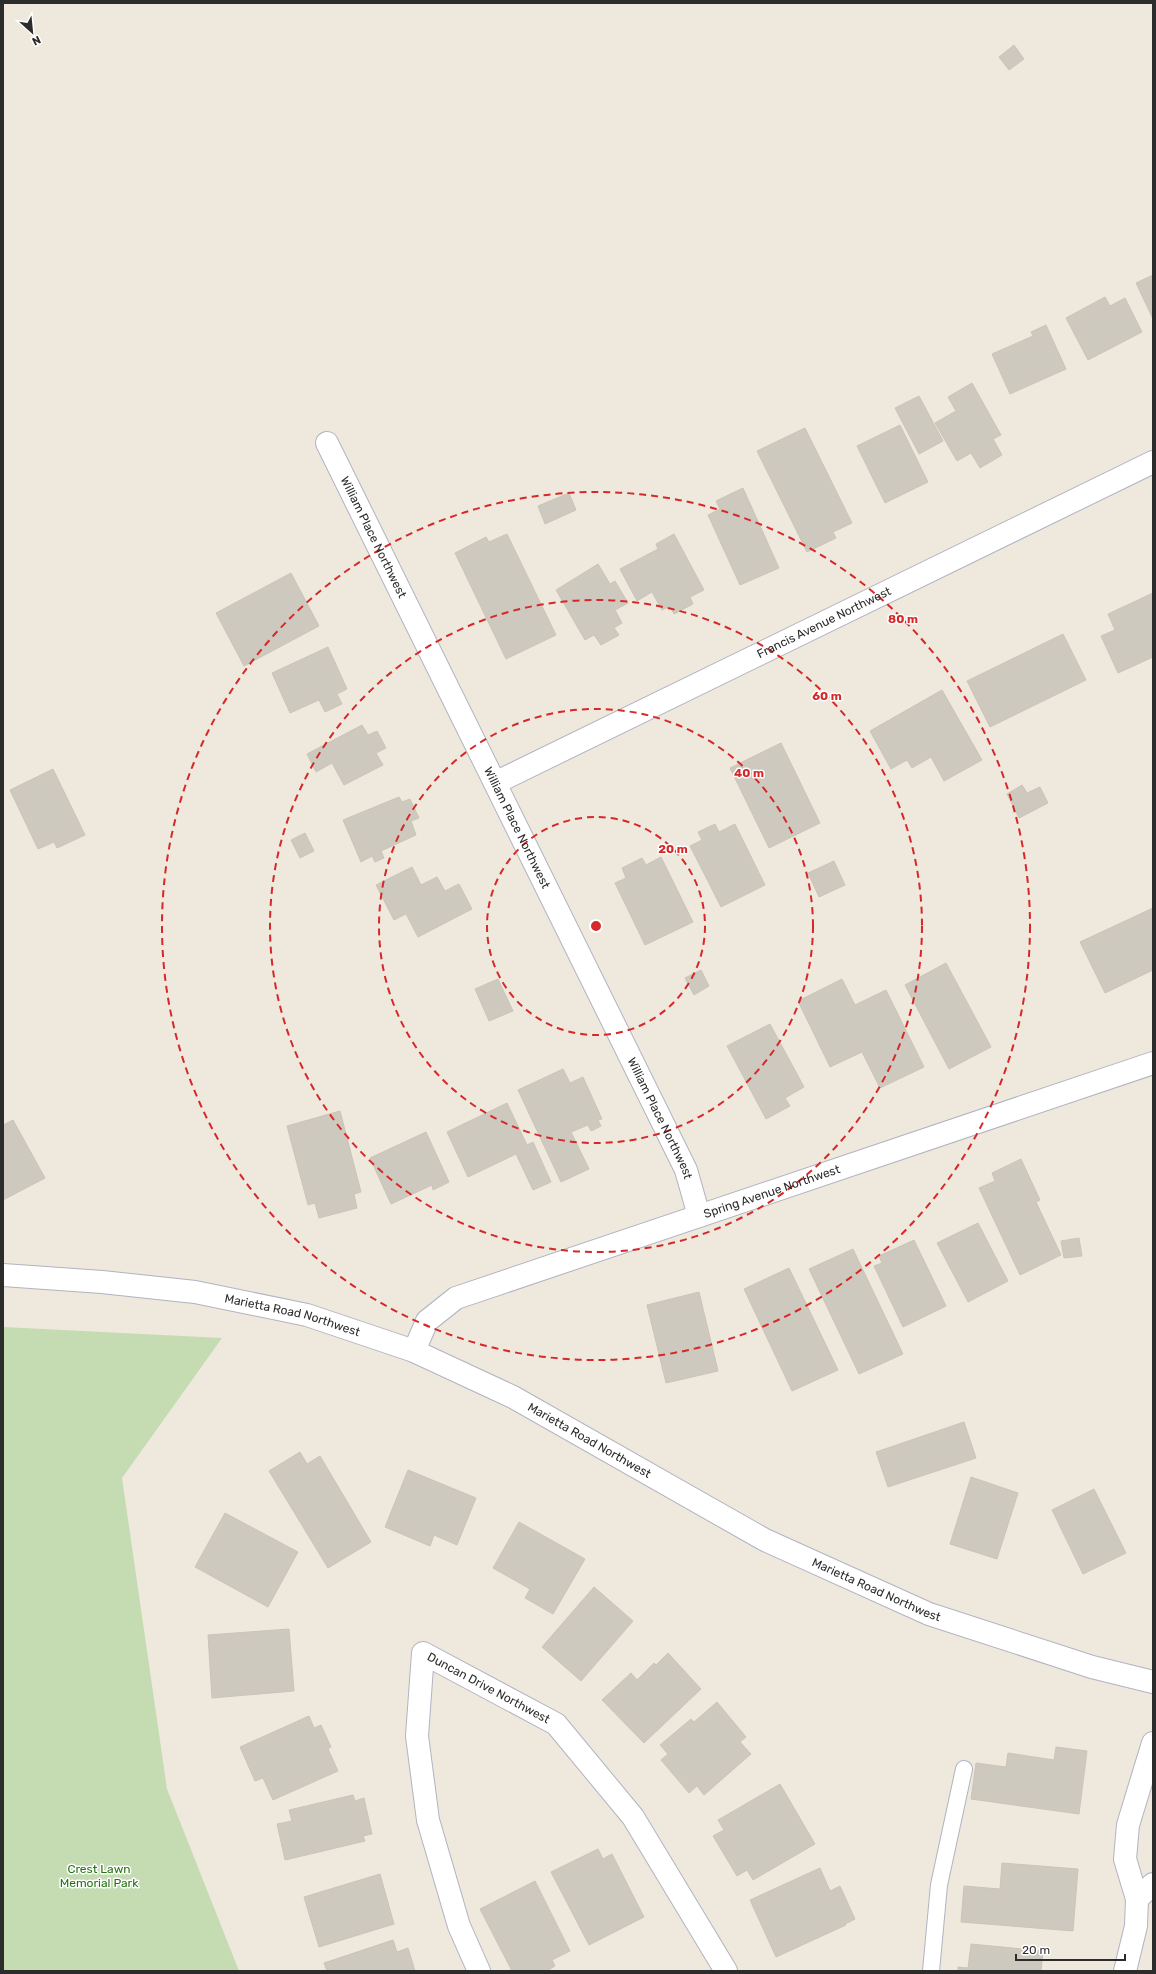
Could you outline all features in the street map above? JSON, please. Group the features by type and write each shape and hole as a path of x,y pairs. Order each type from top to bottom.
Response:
{"street":[{"name":"William Place Northwest","path":"327,443 686,1170 699,1216"},
{"name":"Francis Avenue Northwest","path":"495,783 1153,462"},
{"name":"Spring Avenue Northwest","path":"414,1351 427,1320 456,1298 1153,1063"},
{"name":"Marietta Road Northwest","path":"3,1275 102,1282 195,1292 306,1315 414,1351 513,1397 772,1544 930,1614 1092,1667 1153,1682"},
{"name":"Duncan Drive Northwest","path":"479,1971 459,1926 428,1820 417,1736 423,1653 556,1724 633,1817 726,1971"},
{"path":"1125,1971 1136,1926 1136,1899 1125,1859 1128,1825 1153,1743"},
{"path":"1136,1899 1153,1884"}],"lane":[{"path":"931,1971 939,1885 964,1769"}],"green space":[{"name":"Crest Lawn Memorial Park","path":"3,1327 222,1338 122,1478 167,1789 239,1971 3,1971"}],"building":[{"path":"1014,45 1024,59 1009,70 999,57"},
{"path":"1153,275 1153,319 1136,283"},
{"path":"1105,297 1110,306 1125,298 1142,332 1088,360 1066,318"},
{"path":"1046,325 1066,369 1010,394 992,354 1033,336 1031,332"},
{"path":"972,383 1001,435 993,439 1002,455 980,468 971,453 957,461 935,423 956,411 948,397"},
{"path":"919,396 943,441 919,454 895,408"},
{"path":"900,425 928,482 885,503 857,446"},
{"path":"805,428 852,523 833,532 836,538 807,552 757,451"},
{"path":"743,488 779,568 740,585 708,515 720,509 716,501"},
{"path":"569,493 576,510 545,524 538,506"},
{"path":"507,534 556,635 506,659 455,553 486,537 489,542"},
{"path":"674,534 704,590 690,597 693,604 674,614 670,606 662,610 652,592 637,601 620,569 658,549 656,544"},
{"path":"598,564 610,584 615,581 628,603 615,610 622,623 614,628 619,635 601,645 594,635 585,640 556,590"},
{"path":"291,573 319,626 244,666 216,613"},
{"path":"1153,593 1153,657 1118,673 1101,636 1115,630 1108,614"},
{"path":"1063,634 1086,680 990,727 967,681"},
{"path":"328,647 347,689 337,694 342,704 325,712 319,700 290,713 272,673"},
{"path":"942,690 982,760 944,781 931,757 912,768 907,760 891,769 870,731"},
{"path":"362,725 368,735 377,731 386,748 376,753 383,765 344,785 332,763 316,772 307,754"},
{"path":"781,743 820,823 769,848 730,768"},
{"path":"53,769 85,835 57,848 54,842 38,849 10,790"},
{"path":"1022,785 1027,793 1040,787 1048,803 1019,818 1007,794"},
{"path":"399,797 402,802 410,799 419,818 411,821 416,835 381,851 384,858 375,862 372,856 361,862 343,820"},
{"path":"715,824 719,832 735,824 765,885 721,907 690,846 702,840 698,832"},
{"path":"305,833 314,851 300,858 291,840"},
{"path":"661,857 693,922 645,945 615,883 626,878 622,868 642,858 646,865"},
{"path":"834,861 845,885 819,897 808,873"},
{"path":"412,867 421,885 437,877 445,891 459,884 472,909 418,937 406,914 394,920 376,885"},
{"path":"1153,908 1153,970 1105,993 1080,942"},
{"path":"946,963 991,1047 949,1069 905,985"},
{"path":"701,970 709,986 694,995 685,978"},
{"path":"498,979 513,1011 489,1021 475,989"},
{"path":"842,979 855,1005 886,990 924,1067 880,1088 862,1052 830,1067 798,1001"},
{"path":"770,1024 804,1087 785,1098 790,1106 766,1119 727,1046"},
{"path":"563,1069 570,1083 583,1077 602,1119 598,1120 601,1126 591,1131 588,1125 571,1132 589,1169 561,1182 518,1090"},
{"path":"507,1103 527,1145 533,1142 551,1182 533,1190 516,1154 468,1177 447,1132"},
{"path":"340,1111 361,1192 354,1194 357,1208 319,1218 315,1203 308,1205 287,1126"},
{"path":"13,1120 45,1178 3,1200 3,1125"},
{"path":"426,1132 449,1182 433,1190 432,1185 391,1204 370,1158"},
{"path":"1021,1159 1040,1200 1036,1202 1061,1255 1020,1275 979,1188 995,1181 992,1173"},
{"path":"978,1223 1008,1281 968,1302 937,1243"},
{"path":"1079,1238 1082,1256 1064,1258 1061,1241"},
{"path":"914,1240 946,1306 903,1327 874,1266 882,1263 879,1256"},
{"path":"853,1249 903,1354 859,1374 809,1269"},
{"path":"789,1268 838,1370 792,1391 744,1289"},
{"path":"699,1292 718,1371 666,1383 647,1305"},
{"path":"964,1422 976,1458 888,1487 876,1452"},
{"path":"300,1452 307,1464 320,1456 371,1542 328,1568 269,1471"},
{"path":"408,1470 476,1498 457,1545 434,1535 430,1546 385,1527"},
{"path":"971,1477 1018,1493 997,1559 950,1544"},
{"path":"1094,1489 1126,1553 1083,1574 1052,1510"},
{"path":"225,1513 298,1552 268,1607 195,1567"},
{"path":"519,1522 585,1559 553,1614 525,1598 530,1589 493,1568"},
{"path":"594,1587 633,1621 581,1681 542,1647"},
{"path":"289,1629 294,1691 212,1698 208,1635"},
{"path":"668,1653 701,1689 644,1743 602,1700 631,1673 637,1680 654,1663 656,1665"},
{"path":"717,1702 746,1737 740,1742 751,1754 704,1795 697,1786 689,1793 661,1760 668,1754 660,1745 691,1719 694,1722"},
{"path":"309,1716 314,1728 321,1725 331,1747 328,1749 338,1771 273,1800 263,1778 255,1781 240,1747"},
{"path":"1056,1747 1087,1751 1079,1814 971,1799 976,1763 1006,1767 1008,1753 1054,1760"},
{"path":"780,1784 815,1844 753,1880 747,1870 737,1876 713,1836 724,1830 718,1820"},
{"path":"353,1795 355,1801 364,1798 372,1834 363,1836 365,1841 285,1860 277,1824 292,1821 289,1810"},
{"path":"598,1849 603,1859 612,1854 644,1917 589,1945 551,1872"},
{"path":"1002,1863 1078,1869 1073,1931 961,1922 964,1886 1000,1889"},
{"path":"820,1868 830,1891 840,1886 855,1919 845,1924 846,1925 776,1957 750,1900"},
{"path":"380,1874 394,1924 319,1947 304,1897"},
{"path":"535,1881 570,1951 552,1960 555,1966 547,1971 512,1971 480,1909"},
{"path":"393,1940 397,1952 408,1948 415,1971 327,1971 324,1963"},
{"path":"971,1944 1043,1951 1041,1971 958,1971 958,1967 968,1968"}]}
